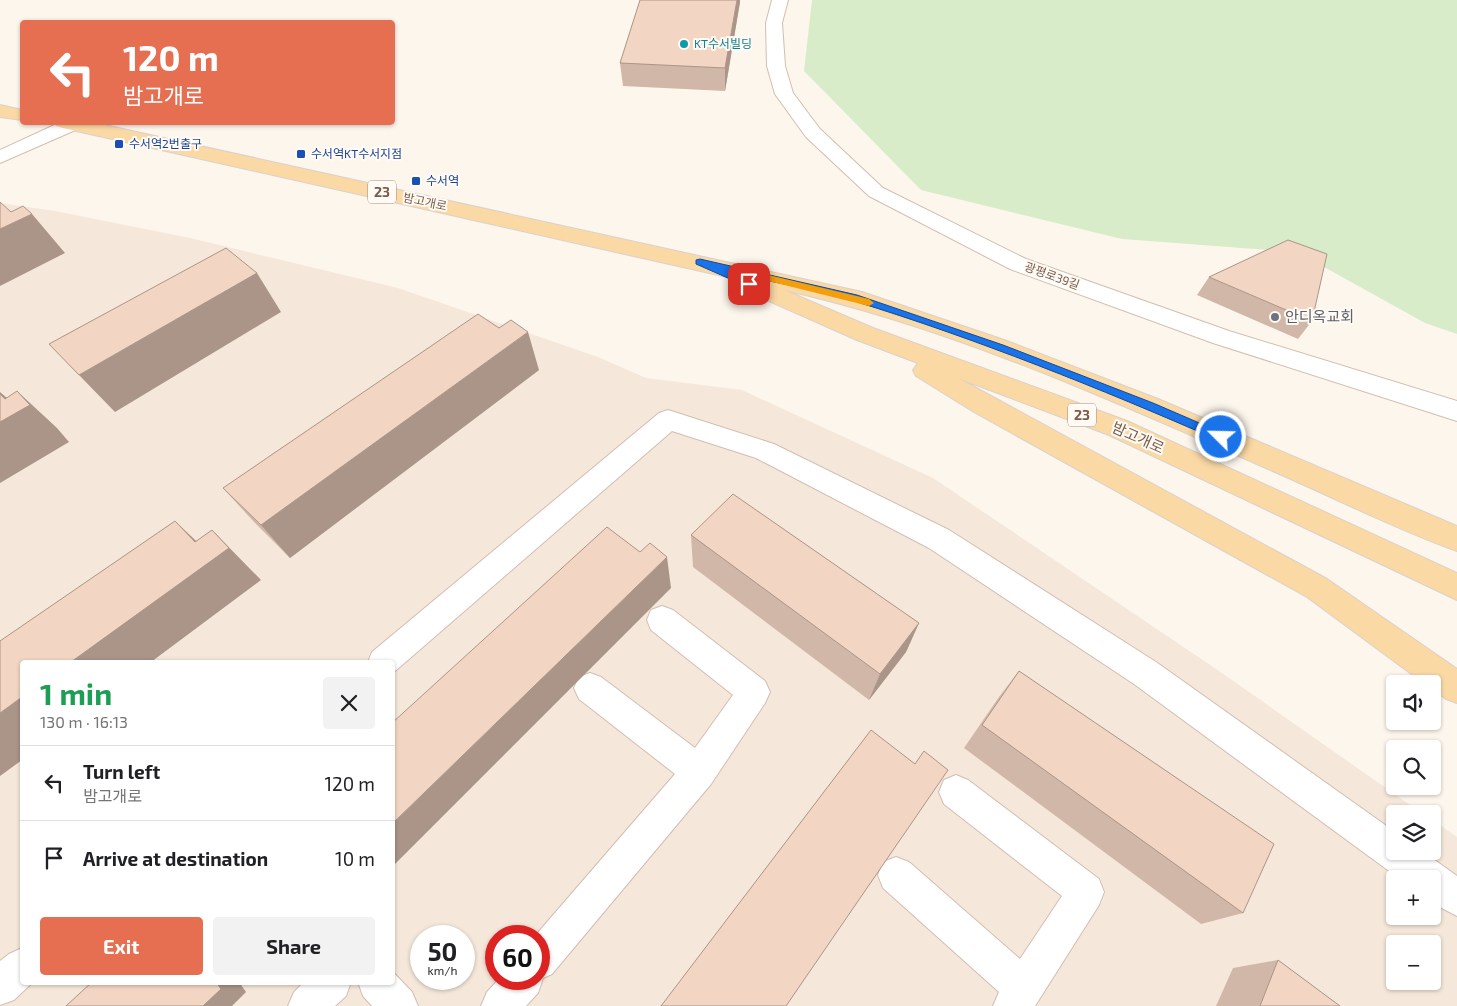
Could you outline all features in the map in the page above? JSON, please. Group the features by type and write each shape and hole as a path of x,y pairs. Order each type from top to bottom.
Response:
{"main road":[{"path":"0,110 20,115"},
{"name":"밤고개로","path":"77,125 700,262 854,298 999,347 1149,406 1457,539"},
{"name":"밤고개로","path":"700,262 865,334 1118,428 1457,587"},
{"path":"865,334 982,404 1317,588 1457,688"}],"street":[{"name":"광평로39길","path":"780,0 774,23 776,66 784,94 813,133 876,192 1018,264 1221,338 1457,411"},
{"path":"0,157 64,125"},
{"path":"385,660 668,420 765,452 939,539 1145,673 1417,870"},
{"path":"550,948 699,772 754,692 662,620"},
{"path":"590,688 699,772"},
{"path":"896,875 1019,997 1086,892 956,792"},
{"path":"1441,887 1457,898"},
{"path":"0,986 20,970"},
{"path":"308,1006 329,985"},
{"path":"380,985 398,1006"},
{"path":"501,1006 515,990"}],"shaded area":[{"path":"0,203 55,211 190,238 398,288 598,357 646,378 742,390 933,478 1222,673 1386,788 1386,795 1396,795 1410,805 1386,805 1386,860 1441,860 1441,826 1457,837 1457,1006 0,1006"}],"green space":[{"path":"812,0 1457,0 1457,334 1425,323 1297,252 1122,239 921,190 804,71"}],"building":[{"name":"KT수서빌딩","path":"640,0 737,0 725,68 620,63"},
{"path":"0,202 11,212 23,206 32,214 0,229"},
{"path":"1288,240 1327,254 1312,321 1209,277"},
{"path":"226,248 257,273 79,375 49,344"},
{"path":"478,314 499,328 511,320 528,332 261,525 223,488"},
{"path":"17,391 30,405 0,422 0,394 5,399"},
{"path":"733,494 919,623 880,674 691,535"},
{"path":"175,521 195,542 212,530 229,548 74,660 20,660 20,698 0,713 0,641"},
{"path":"607,527 640,552 650,543 667,557 395,821 395,720"},
{"path":"1019,671 1274,844 1243,913 982,725"},
{"path":"871,730 915,764 924,751 948,770 786,1006 661,1006"},
{"path":"1278,960 1340,1006 1260,1006"},
{"path":"89,985 218,985 221,989 203,1006 66,1006"}],"slow traffic":[{"path":"751,274 869,303"}],"place":[{"name":"KT수서빌딩","path":"684,44"},
{"name":"수서역2번출구","path":"119,144"},
{"name":"수서역KT수서지점","path":"301,154"},
{"name":"수서역","path":"416,181"},
{"name":"안디옥교회","path":"1275,317"}],"route":[{"path":"749,284 700,262 854,298 999,347 1149,406 1221,437"}]}
